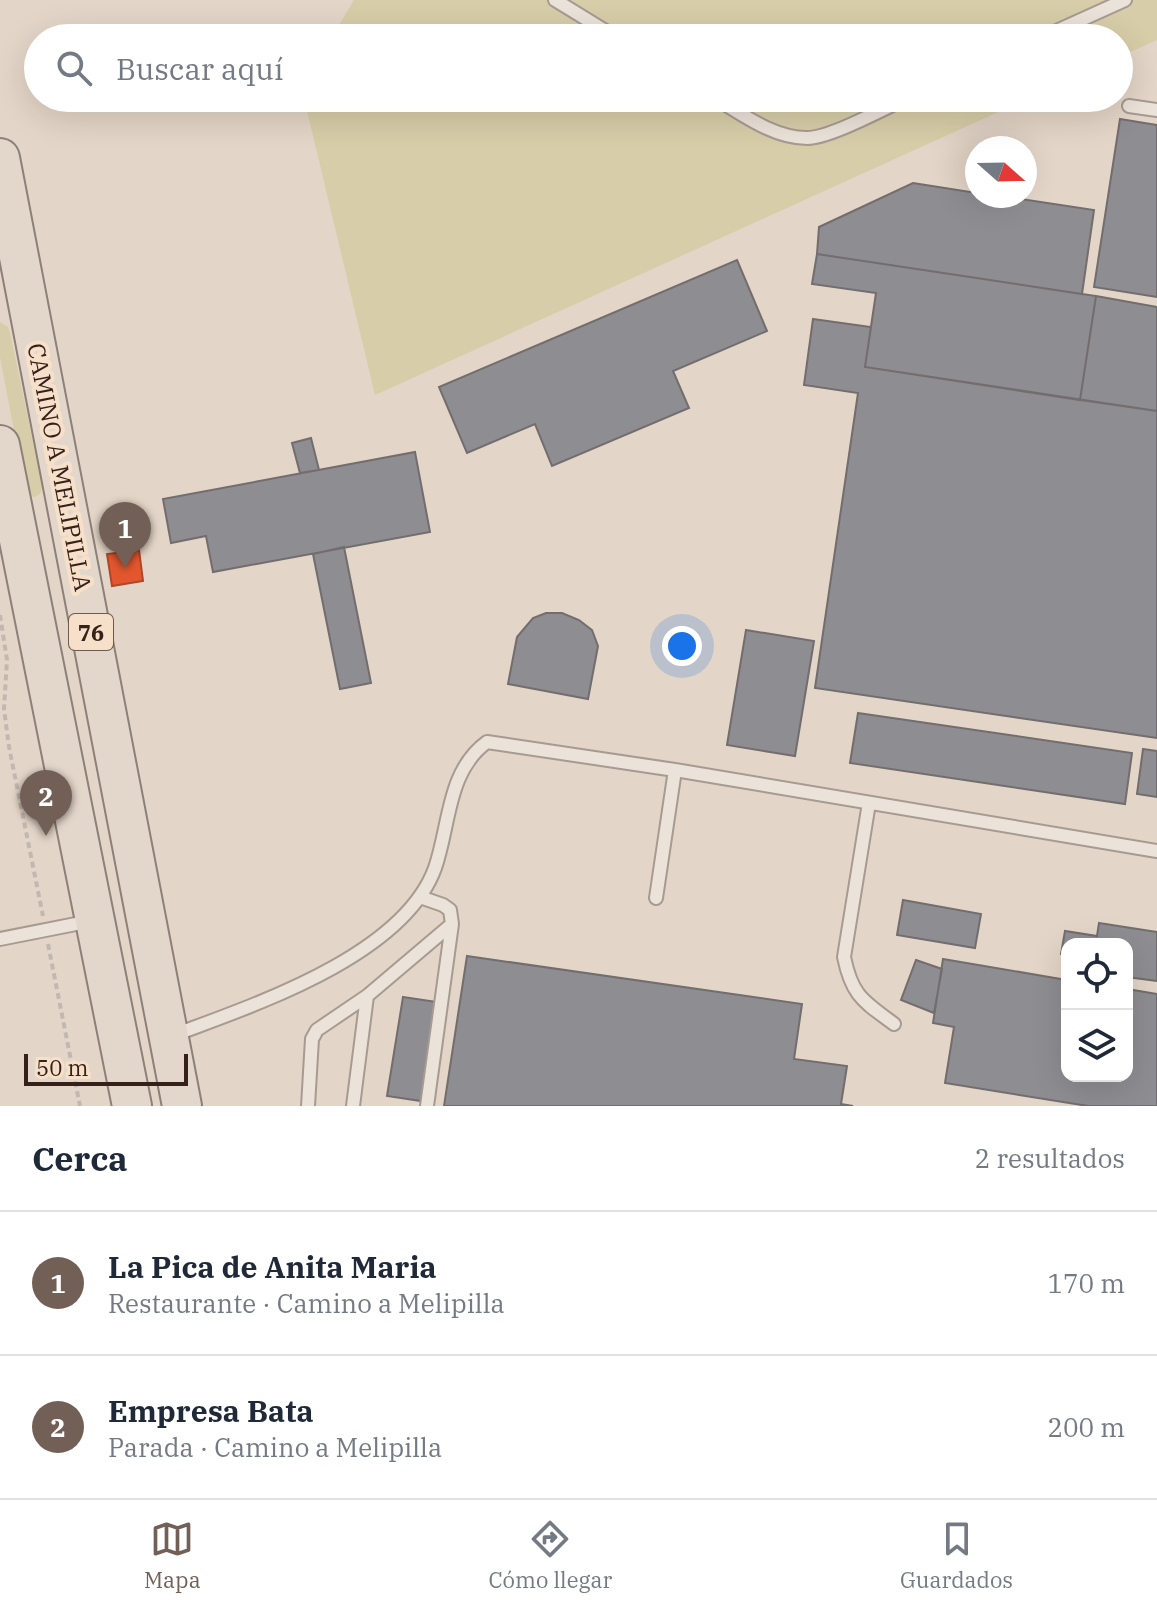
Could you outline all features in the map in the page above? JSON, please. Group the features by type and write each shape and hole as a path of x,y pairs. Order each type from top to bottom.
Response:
{"main road":[{"name":"CAMINO A MELIPILLA","path":"0,158 13,292 182,1106"},
{"name":"76","path":"0,445 8,525 132,1106"}],"lane":[{"path":"555,0 594,24"},
{"path":"1072,24 1125,0"},
{"path":"1133,107 1157,110"},
{"path":"738,112 783,134 810,138 873,112"},
{"path":"169,1037 278,996 347,959 399,922 420,897 434,870 459,773 473,752 487,742 675,770 1157,851"},
{"path":"656,898 675,770"},
{"path":"869,803 844,957 849,982 863,1001 894,1024"},
{"path":"420,897 450,910 452,924 427,1106"},
{"path":"0,939 94,920"},
{"path":"308,1106 312,1039 317,1030 367,996 452,924"},
{"path":"353,1106 367,996"}],"path":[{"path":"0,615 7,660 4,709 9,747 80,1106"}],"shaded area":[{"path":"354,0 1157,0 1157,40 1133,51 1133,24 339,24"},
{"path":"307,112 998,112 375,395"},
{"path":"0,322 8,327 10,333 42,485 41,493 35,497 30,496 25,488 0,357"}],"building: Comercios":[{"path":"139,550 143,581 112,586 107,554"}],"building: Industria":[{"path":"1120,119 1157,125 1157,297 1094,287"},
{"path":"913,183 965,191 965,208 1037,208 1037,201 1094,210 1082,294 817,254 819,227"},
{"path":"817,254 1096,296 1080,400 865,367 876,293 812,284"},
{"path":"737,260 767,331 673,371 689,408 552,466 535,424 467,453 439,387"},
{"path":"1096,296 1157,307 1157,411 1080,400"},
{"path":"813,319 871,327 865,367 1157,411 1157,738 815,688 858,393 804,385"},
{"path":"311,438 319,470 300,473 292,443"},
{"path":"415,452 430,532 213,572 206,536 171,543 163,499"},
{"path":"344,547 371,683 340,689 313,554"},
{"path":"546,613 562,613 592,630 598,646 588,699 508,684 517,637 533,618"},
{"path":"746,630 814,641 795,756 727,745"},
{"path":"858,713 1132,753 1125,804 850,763"},
{"path":"1143,749 1157,751 1157,797 1137,794"},
{"path":"903,900 981,914 975,948 897,935"},
{"path":"1099,923 1157,932 1157,981 1133,978 1133,938 1064,938 1065,931 1097,936"},
{"path":"467,956 802,1004 794,1059 847,1066 841,1104 853,1106 444,1106"},
{"path":"943,959 1061,979 1061,1082 1133,1082 1133,990 1157,994 1157,1106 1088,1106 945,1083 954,1027 933,1023"},
{"path":"916,960 942,969 934,1013 901,1000"},
{"path":"403,997 437,1002 421,1101 387,1096"}],"place":[{"name":"La Pica de Anita Maria","path":"125,568"},
{"name":"Empresa Bata","path":"46,836"}]}
